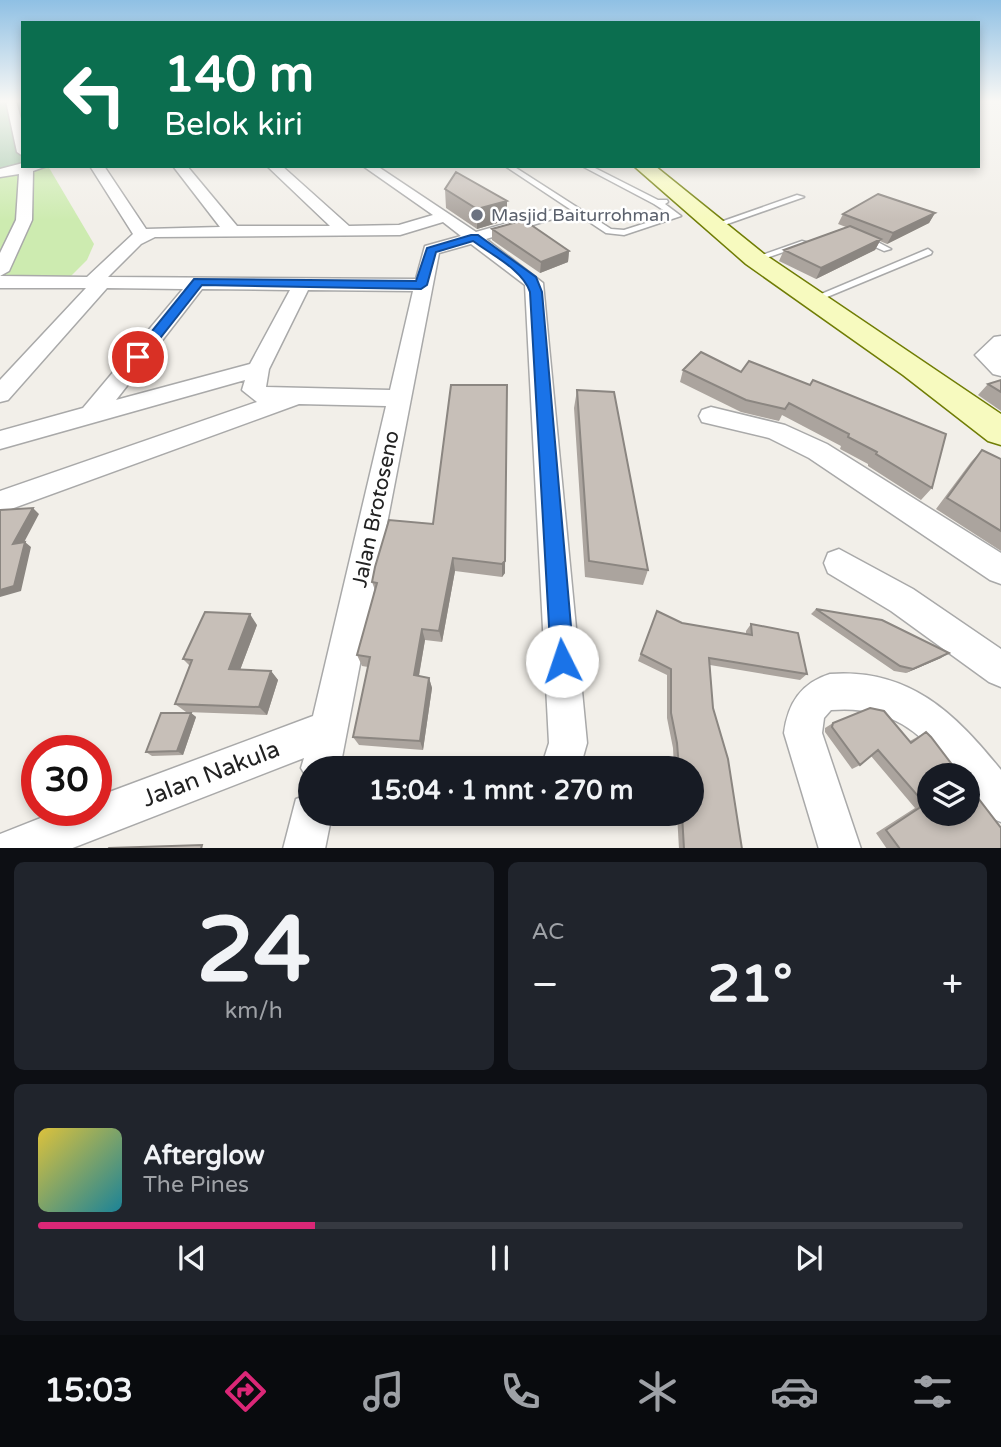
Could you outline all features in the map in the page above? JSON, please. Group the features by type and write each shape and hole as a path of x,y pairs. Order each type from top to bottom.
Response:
{"street":[{"path":"0,173 26,168"},
{"path":"0,271 24,220 31,168"},
{"path":"98,168 142,235"},
{"path":"182,168 231,230"},
{"path":"276,168 343,229"},
{"path":"371,168 529,276 536,292 568,743 564,756"},
{"path":"645,168 755,258 934,382 1001,432"},
{"path":"400,230 430,250 558,213"},
{"path":"0,394 98,281 142,235 173,229 400,230 444,216"},
{"name":"Jalan Brotoseno","path":"324,756 430,250"},
{"path":"0,282 421,285"},
{"path":"92,414 198,282"},
{"path":"302,284 258,369 253,384 258,394 399,398"},
{"path":"1001,342 985,355 1001,369"},
{"path":"0,440 258,369"},
{"path":"0,502 296,397"},
{"path":"711,416 776,431 818,451 1001,570"},
{"path":"839,563 902,600 1001,670"},
{"path":"840,848 803,733 804,719 809,707 830,692 865,694 904,704 920,712 958,749 1001,802"},
{"name":"Jalan Nakula","path":"17,848 330,729"},
{"path":"304,848 309,826"}],"lane":[{"path":"511,168 616,233 675,219 676,214 657,202 589,168"},
{"path":"713,226 800,197"},
{"path":"657,202 685,201"},
{"path":"850,232 887,248"},
{"path":"755,258 815,239"},
{"path":"812,300 928,252"}],"green space":[{"path":"0,141 21,141 21,166 0,171"},
{"path":"49,168 94,244 87,260 70,277 0,276 0,175"}],"building":[{"path":"456,172 507,201 477,209 445,189"},
{"path":"878,194 935,213 893,233 843,214"},
{"path":"524,220 569,251 541,262 492,229"},
{"path":"850,226 881,239 821,268 784,250"},
{"path":"701,352 741,372 749,361 810,385 813,380 946,434 932,488 876,454 877,452 848,437 849,434 789,403 785,409 746,400 683,370"},
{"path":"1001,380 1001,392 988,384"},
{"path":"451,385 507,385 505,561 502,564 453,558 439,631 422,629 414,675 429,678 420,741 353,737 370,657 357,655 377,583 372,582 375,567 389,520 433,524"},
{"path":"577,390 614,392 648,570 589,561"},
{"path":"982,450 1001,459 1001,531 947,498"},
{"path":"33,508 13,544 25,542 14,586 0,590 0,510"},
{"path":"816,609 882,620 949,653 913,669 900,666"},
{"path":"657,611 682,623 752,635 751,624 798,633 807,674 709,658 713,708 728,759 742,848 684,848 683,826 704,826 704,756 678,756 671,713 671,669 641,654"},
{"path":"205,612 250,614 229,669 271,671 259,707 175,704 192,660 183,659"},
{"path":"870,708 884,711 911,743 926,732 951,763 917,763 917,795 878,750 860,765 832,727 833,723"},
{"path":"161,713 191,713 177,751 146,752"},
{"path":"980,801 1001,828 1001,848 899,848 886,830 917,809 917,826 980,826"},
{"path":"202,845 201,848 109,848"}],"place":[{"name":"Masjid Baiturrohman","path":"477,215"}],"route":[{"path":"138,357 198,282 421,285 430,250 475,237 529,276 536,292 562,661"}]}
